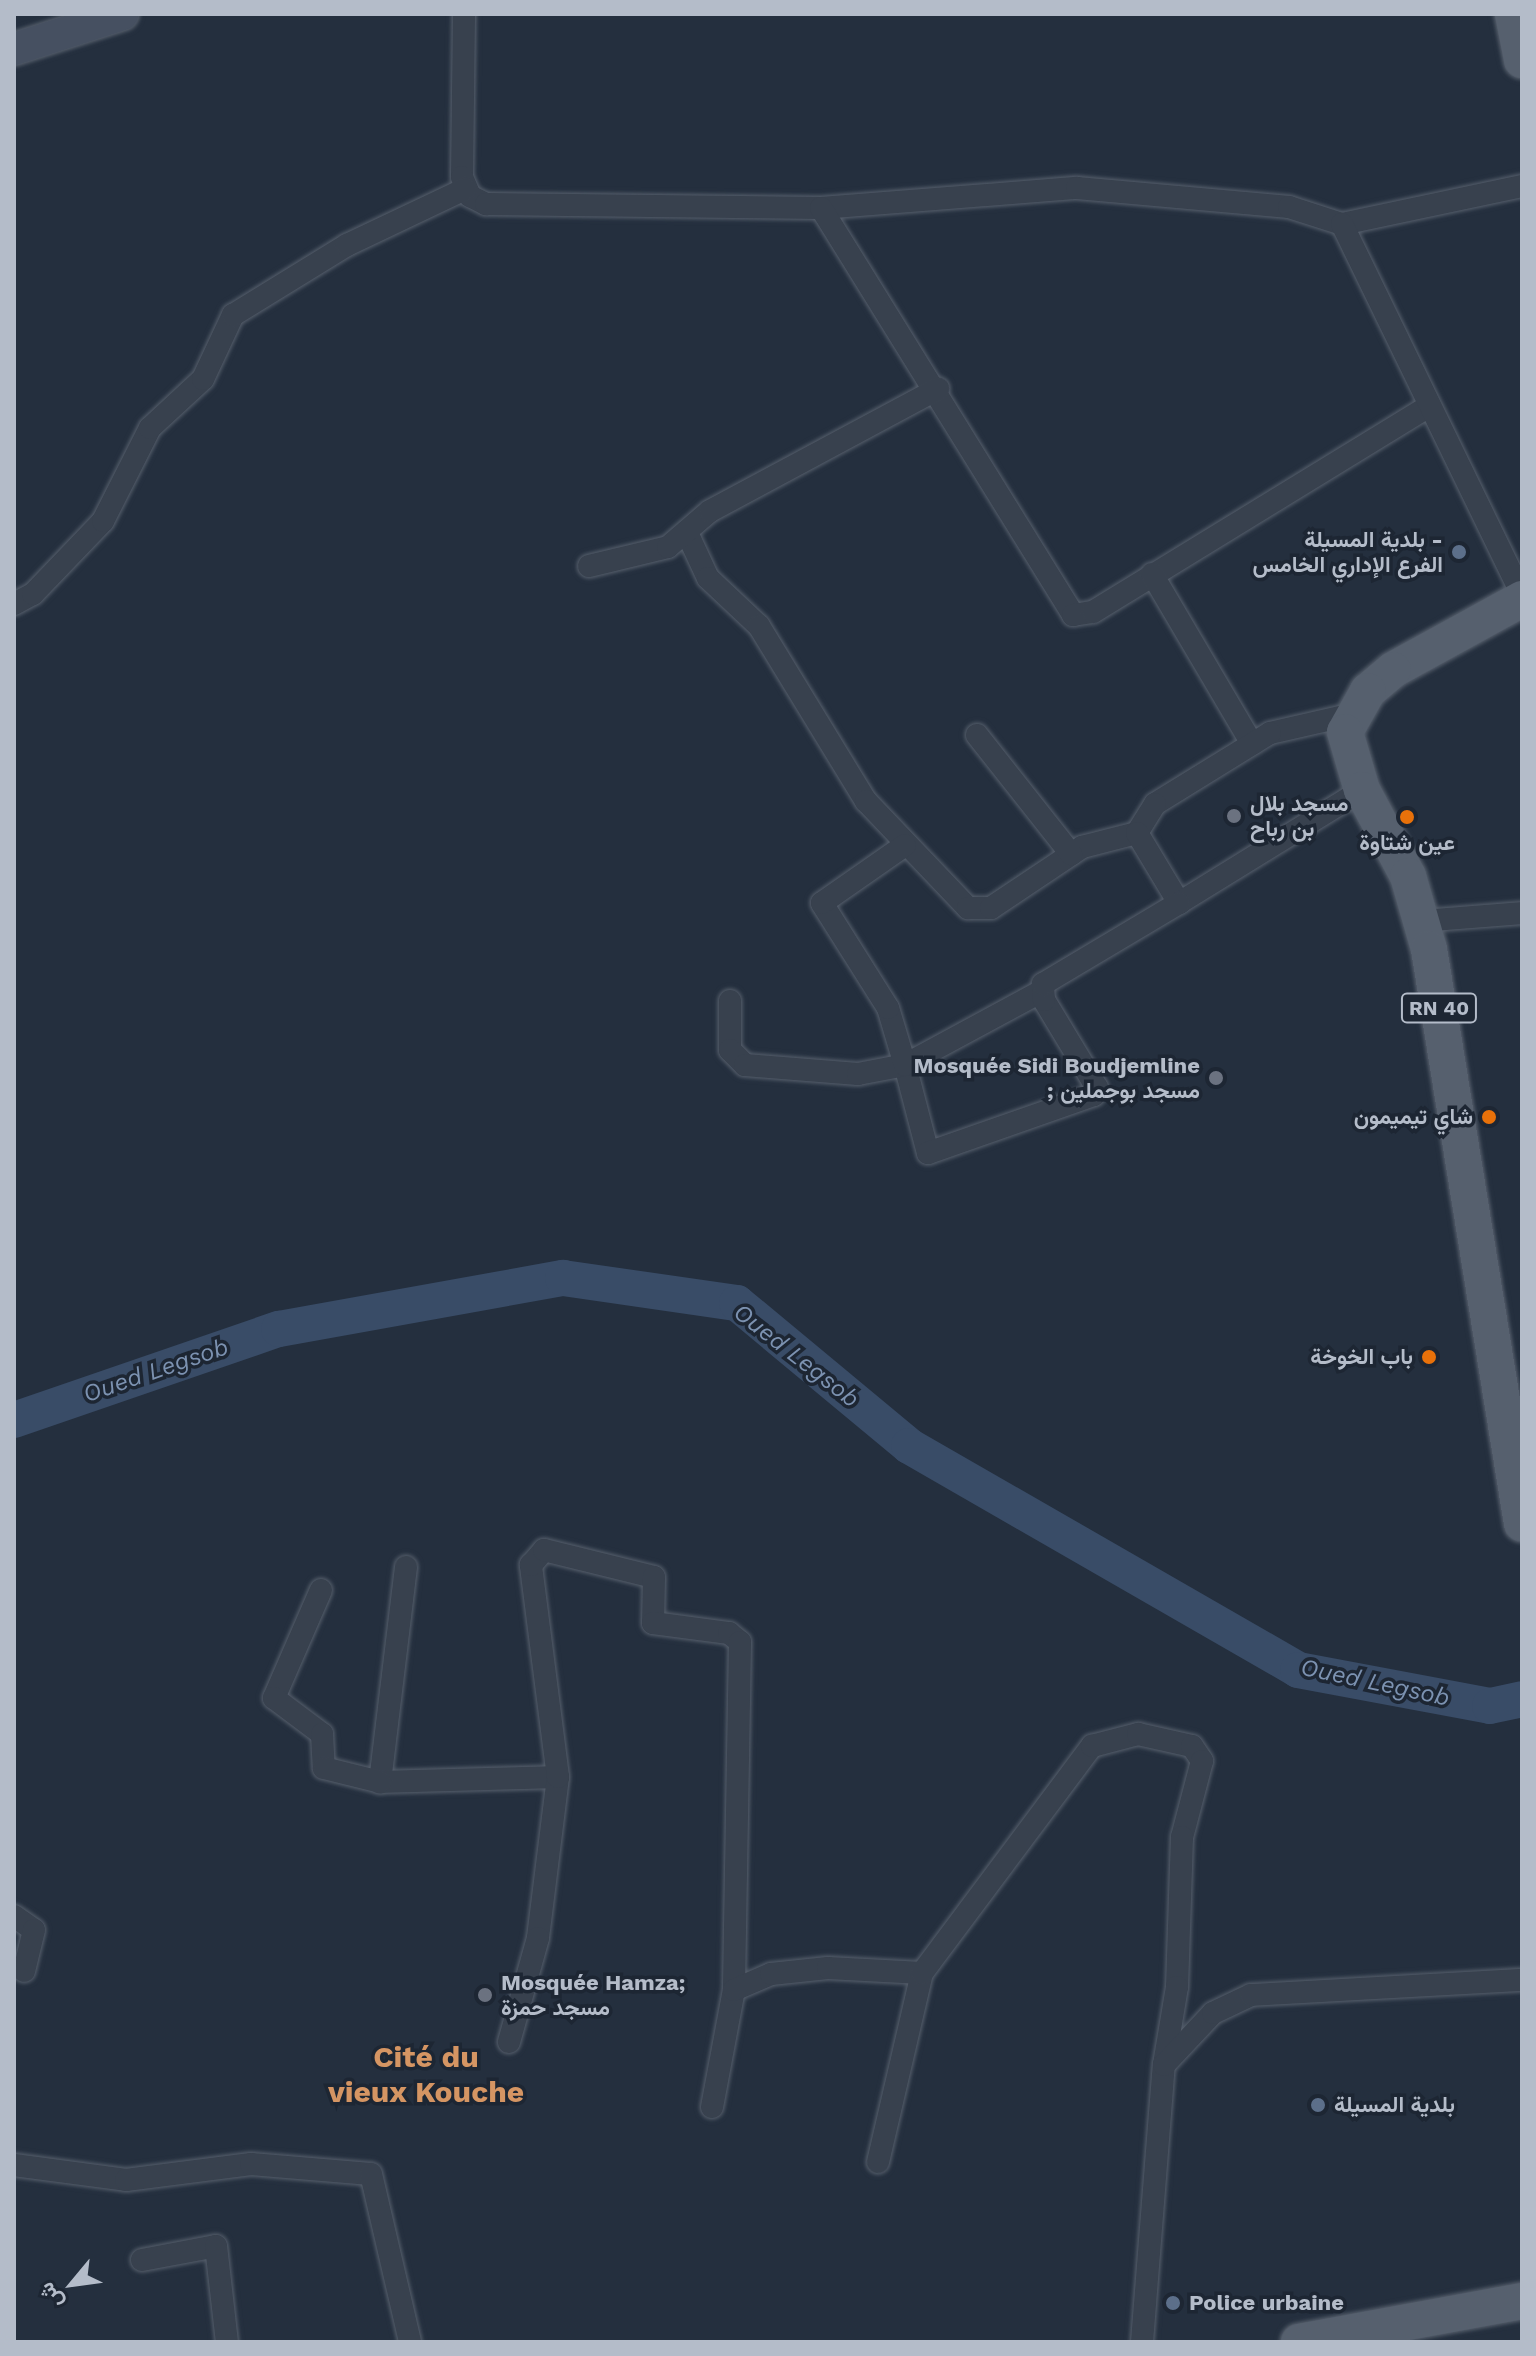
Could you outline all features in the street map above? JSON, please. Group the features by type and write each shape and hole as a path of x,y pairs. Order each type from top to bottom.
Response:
{"main road":[{"path":"14,49 123,14"},
{"path":"1513,14 1522,60"},
{"path":"1349,715 1393,670 1522,597"},
{"name":"RN 40","path":"1349,715 1349,756 1362,790 1408,876 1421,921 1522,1524"},
{"path":"1299,2342 1374,2335 1522,2301"}],"street":[{"path":"464,14 465,189"},
{"path":"465,189 486,204 821,208 1077,188 1289,207 1342,224 1522,186"},
{"path":"14,604 33,594 103,521 150,428 203,379 233,315 347,245 465,189"},
{"path":"821,208 938,389 1066,611 1085,615 1427,407"},
{"path":"1342,224 1427,407 1522,597"},
{"path":"589,566 688,535 710,511 938,389"},
{"path":"688,535 708,578 759,626 828,749 905,845 959,902 984,910 1071,854 1137,833 1155,804 1252,744 1300,721 1349,715"},
{"path":"1152,574 1252,744"},
{"path":"977,735 1071,854"},
{"path":"730,1001 730,1050 745,1065 858,1074 905,1065 1042,991 1047,979 1179,903 1362,790"},
{"path":"1137,833 1179,903"},
{"path":"905,845 822,899 888,1008 932,1154 1090,1098 1097,1088 1042,991"},
{"path":"1421,921 1522,913"},
{"path":"509,2042 538,1938 558,1777 531,1565 544,1550 654,1577 653,1623 729,1633 740,1642 734,1990 712,2107"},
{"path":"380,1782 406,1567"},
{"path":"321,1590 274,1698 322,1734 324,1768 380,1782 558,1777"},
{"path":"878,2162 922,1973 1092,1746 1138,1734 1192,1746 1202,1768 1182,1837 1177,1987 1164,2065 1142,2342"},
{"path":"14,1916 34,1930 24,1971"},
{"path":"734,1990 771,1974 828,1968 922,1973"},
{"path":"1164,2065 1213,2013 1251,1995 1522,1980"},
{"path":"14,2165 126,2180 251,2164 371,2174 410,2342"},
{"path":"142,2260 216,2246 227,2342"}],"waterway":[{"name":"Oued Legsob","path":"14,1420 279,1329 563,1278 737,1303 909,1446 1298,1670 1490,1706 1522,1699"}],"place":[{"name":"بلدية المسيلة - الفرع الإداري الخامس","path":"1459,552"},
{"name":"مسجد بلال بن رباح","path":"1234,816"},
{"name":"عين شتاوة","path":"1407,817"},
{"name":"Mosquée Sidi Boudjemline ; مسجد بوجملين","path":"1216,1078"},
{"name":"شاي تيميمون","path":"1489,1117"},
{"name":"باب الخوخة","path":"1429,1357"},
{"name":"Mosquée Hamza; مسجد حمزة","path":"485,1995"},
{"name":"بلدية المسيلة","path":"1318,2105"},
{"name":"Police urbaine","path":"1173,2303"}],"district":[{"name":"Cité du vieux Kouche","path":"426,2074"}]}
